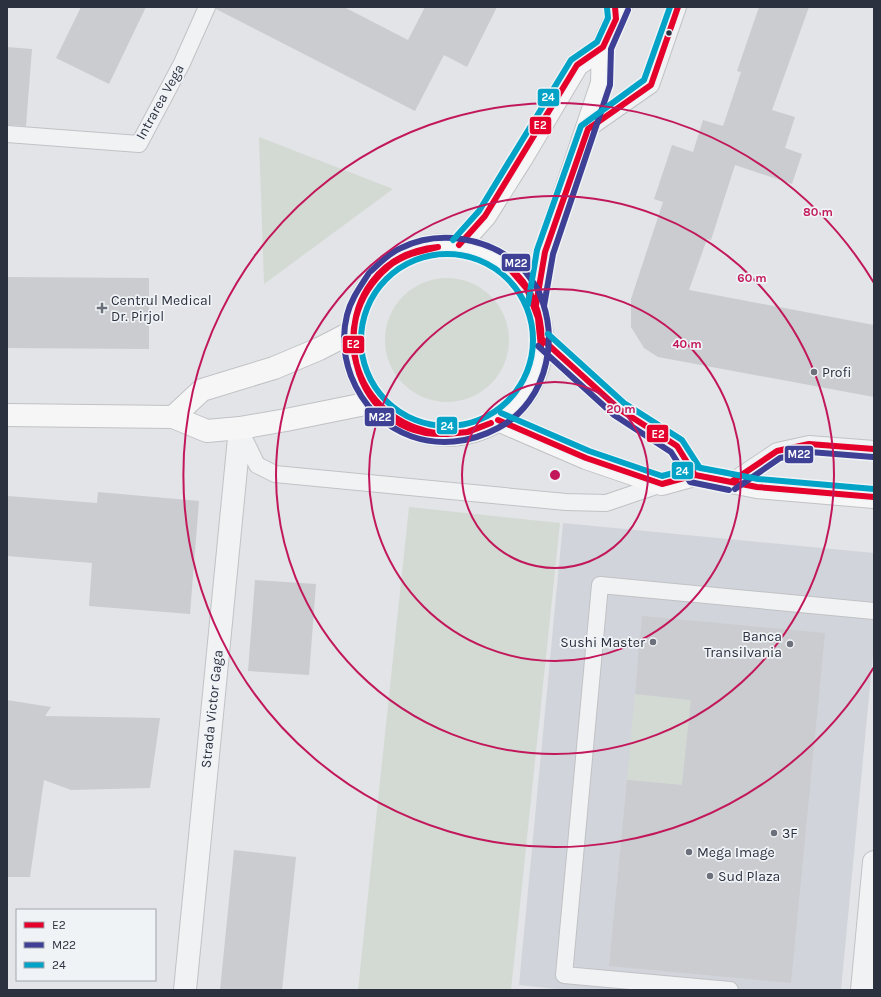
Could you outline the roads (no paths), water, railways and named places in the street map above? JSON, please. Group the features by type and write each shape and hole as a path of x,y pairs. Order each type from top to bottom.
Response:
{"main road":[{"path":"536,305 545,252 588,129 602,83 603,47 617,11"},
{"path":"459,245 485,216 577,65 603,47"},
{"path":"459,245 484,252 506,264 524,283 536,305 541,322 543,340 538,371 522,399 498,420 474,431 447,435 420,431 395,419 375,402 361,381 353,357 352,332 359,302 376,277 400,257 428,247 459,245"},
{"path":"173,417 202,390 274,368 319,349 352,332"},
{"path":"543,340 619,409 677,446 695,475"},
{"path":"7,415 173,417 207,431 240,428 375,402"},
{"path":"498,420 586,458 662,484 695,475 757,487 874,497"}],"street":[{"name":"Strada Victor Gaga","path":"185,990 240,428"},
{"path":"862,990 874,862"}],"lane":[{"name":"Intrarea Vega","path":"7,134 139,144 182,63 207,7"},
{"path":"588,129 651,85 678,7"},
{"path":"240,428 257,465 275,474 566,502 606,503 662,484"},
{"path":"731,482 777,451 809,444 874,450"},
{"path":"730,990 564,975 600,585 874,611"}],"place":[{"name":"Centrul Medical Dr. Pirjol","path":"102,308"},
{"name":"Profi","path":"814,372"},
{"name":"Sushi Master","path":"653,642"},
{"name":"Banca Transilvania","path":"790,644"},
{"name":"3F","path":"774,833"},
{"name":"Mega Image","path":"689,852"},
{"name":"Sud Plaza","path":"710,876"}]}
